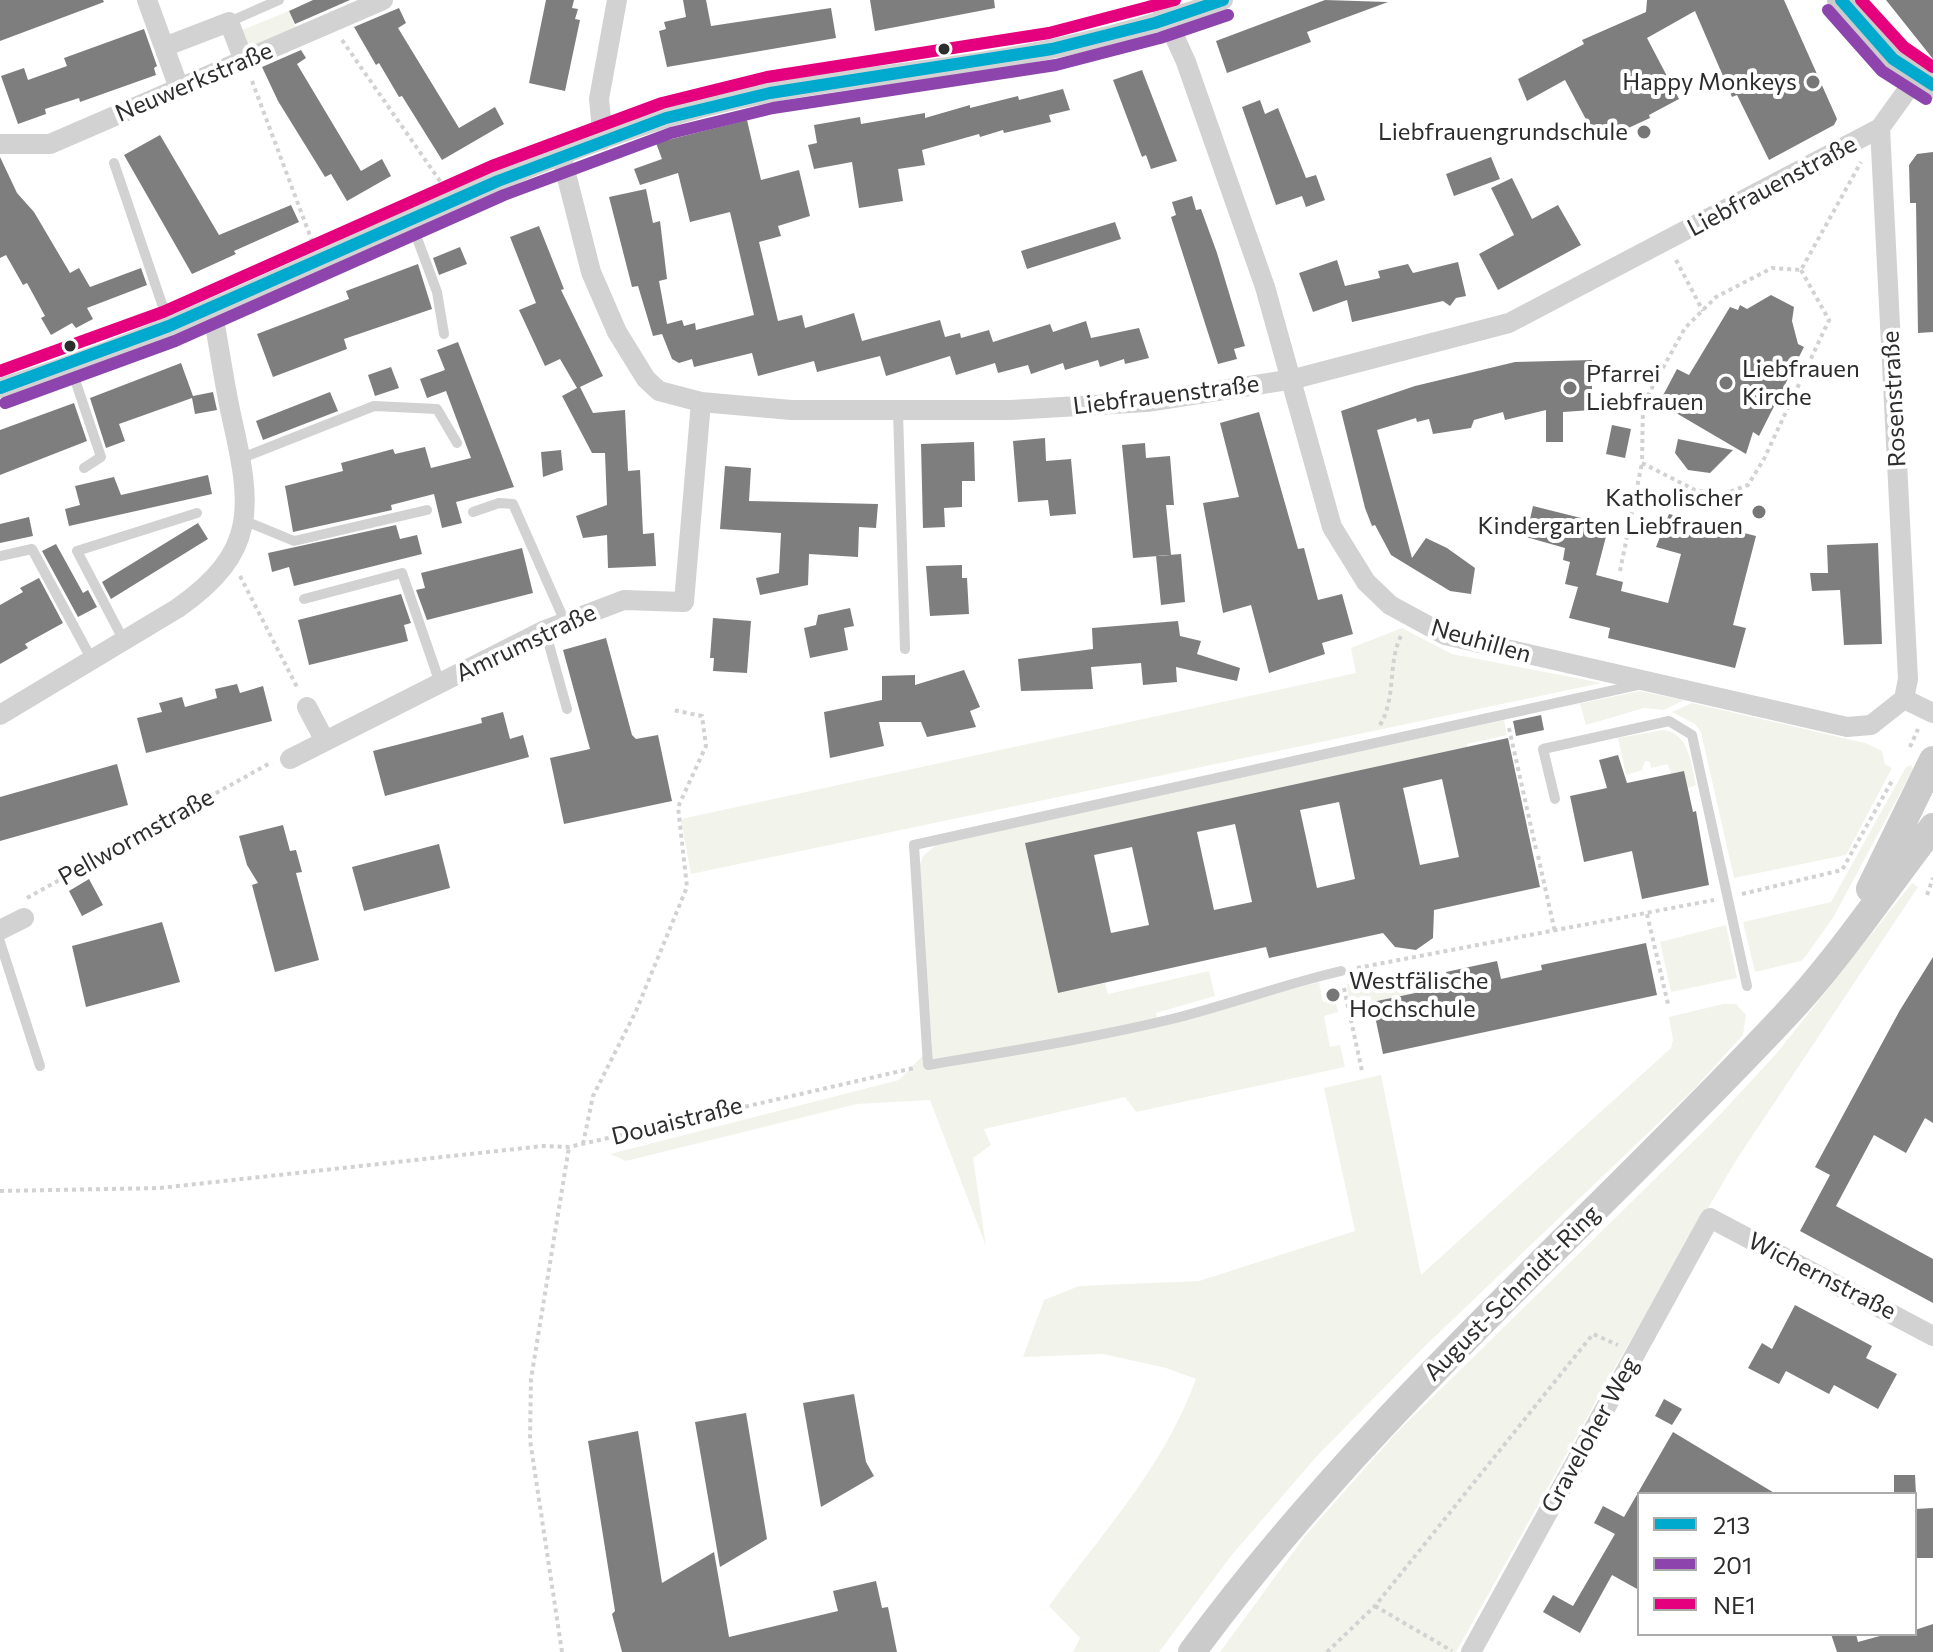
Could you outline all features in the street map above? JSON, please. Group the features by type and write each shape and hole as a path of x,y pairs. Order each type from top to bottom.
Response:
{"main road":[{"path":"1841,0 1875,44 1924,82"},
{"name":"August-Schmidt-Ring","path":"1843,944 1933,760"},
{"name":"August-Schmidt-Ring","path":"1192,1652 1293,1524 1451,1350 1549,1257 1786,1015 1933,827"}],"street":[{"path":"147,0 179,88"},
{"name":"Neuwerkstraße","path":"0,144 50,144 383,0"},
{"path":"603,140 599,99 617,0"},
{"name":"Neuhillen","path":"1158,0 1169,20 1260,272 1294,379 1332,527 1366,582 1390,605 1445,635 1644,684 1847,727 1871,725 1904,699"},
{"path":"0,388 70,365 212,309 561,154 713,104 1088,43 1169,20 1223,0"},
{"path":"164,47 229,22 244,61"},
{"path":"1880,128 1924,82"},
{"name":"Liebfrauenstraße","path":"561,154 591,272 617,332 646,379 659,391 701,402 791,410 1011,410 1147,402 1294,379 1509,323 1880,128"},
{"name":"Rosenstraße","path":"1880,128 1908,679 1904,699"},
{"path":"0,715 206,588 231,560 241,538 243,520 242,458 212,309"},
{"name":"Amrumstraße","path":"290,759 555,626 624,600 684,602 701,402"},
{"path":"1904,699 1933,713"},
{"path":"307,707 325,741"},
{"path":"0,930 24,918"},
{"name":"Wichernstraße","path":"1710,1218 1933,1336"},
{"name":"Graveloher Weg","path":"1471,1652 1710,1218"}],"lane":[{"path":"229,22 279,0"},
{"path":"114,163 162,304 173,324"},
{"path":"411,222 437,292 444,334"},
{"path":"70,365 101,457 84,468"},
{"path":"242,458 374,406 437,409 457,443"},
{"path":"898,411 905,649"},
{"path":"473,512 499,503 513,504 555,626 567,709"},
{"path":"243,520 294,541 427,510"},
{"path":"124,641 77,551 197,513"},
{"path":"0,556 32,549 92,660"},
{"path":"304,599 402,573 440,683"},
{"path":"1341,971 1265,989 1178,1017 1068,1041 928,1065 914,845 1644,684"},
{"path":"1555,799 1543,749 1669,721 1692,735 1747,986"},
{"path":"0,942 40,1066"}],"path":[{"path":"330,23 455,202"},
{"path":"244,61 320,262"},
{"path":"1801,270 1850,181"},
{"path":"1667,241 1703,311"},
{"path":"1620,571 1642,463 1643,404 1685,328 1716,297 1772,268 1801,270"},
{"path":"1642,463 1721,495 1748,485 1764,459 1829,320 1801,270"},
{"path":"231,560 307,707"},
{"path":"1376,742 1379,727 1388,712 1394,649"},
{"path":"583,1144 593,1096 636,1011 687,887 678,807 706,746 706,725 702,716 673,710"},
{"path":"1506,714 1536,849"},
{"name":"Pellwormstraße","path":"24,918 24,900 276,760 290,759"},
{"path":"1744,893 1842,870 1900,768"},
{"path":"1538,856 1556,933"},
{"path":"1927,895 1933,878"},
{"path":"1362,1071 1341,971 1556,933 1705,902"},
{"path":"1647,914 1668,1004"},
{"name":"Douaistraße","path":"0,1191 160,1188 543,1146 569,1147 928,1065"},
{"path":"562,1652 536,1492 530,1440 530,1391 569,1147"},
{"path":"1327,1652 1375,1606 1593,1334 1635,1352"},
{"path":"1375,1606 1453,1652"}],"shaded area":[{"path":"289,11 296,28 249,48 242,30"},
{"path":"1402,628 1452,654 1602,683 691,874 681,819 1356,673 1351,648"},
{"path":"1640,691 1684,700 1664,710 1644,708 1586,725 1580,704 1540,712"},
{"path":"1692,703 1865,743 1882,751 1885,764 1892,768 1846,855 1734,878 1701,732 1695,724 1672,712"},
{"path":"1504,720 1507,735 1467,744 1467,747 1025,843 1058,993 1105,983 1108,994 1209,971 1215,996 1156,1013 1159,1026 1319,982 1323,1002 1335,999 1338,1012 1324,1016 1330,1047 1340,1045 1345,1067 1136,1112 1125,1097 984,1129 991,1145 973,1158 986,1246 930,1100 857,1104 626,1161 610,1154 899,1080 932,1046 920,864 923,856 936,845"},
{"path":"1663,730 1672,732 1684,743 1696,785 1688,788 1684,771 1671,774 1668,764 1651,768 1650,762 1645,761 1642,770 1626,775 1618,738"},
{"path":"1911,765 1913,769 1834,916 1806,956 1801,961 1755,972 1743,922 1831,902 1906,767"},
{"path":"1912,883 1918,887 1735,1162 1610,1376 1456,1652 1220,1652 1305,1536 1396,1433 1714,1121 1776,1054"},
{"path":"1726,925 1737,978 1671,992 1660,942"},
{"path":"1419,970 1424,991 1372,1002 1370,996 1349,999 1347,984"},
{"path":"1723,1004 1736,1004 1746,1015 1743,1035 1694,1089 1423,1348 1316,1457 1231,1556 1159,1652 1073,1652 1080,1638 1049,1606 1150,1470 1183,1411 1196,1379 1166,1368 1103,1354 1023,1357 1044,1300 1079,1286 1199,1281 1355,1231 1324,1088 1381,1075 1421,1275 1671,1048 1673,1040 1669,1017"}],"building":[{"path":"0,0 103,0 104,2 0,41"},
{"path":"313,0 350,0 295,24 289,11"},
{"path":"546,0 574,0 572,8 578,9 575,19 580,20 565,91 529,83"},
{"path":"683,0 706,0 711,26 831,8 836,38 667,67 659,31 666,29 664,22 686,17"},
{"path":"870,0 994,0 995,8 875,31"},
{"path":"1325,0 1388,2 1307,32 1311,42 1227,73 1216,41"},
{"path":"1647,0 1784,0 1837,119 1834,125 1769,160 1737,95 1732,97 1695,11 1647,38 1679,99 1649,115 1650,118 1598,142 1565,80 1527,101 1518,79 1584,44 1582,40 1646,12"},
{"path":"1886,0 1933,0 1933,59"},
{"path":"399,8 406,23 398,28 459,128 495,107 504,124 442,160 402,96 399,97 379,63 376,65 354,27"},
{"path":"144,29 157,66 154,68 156,75 80,102 79,98 45,109 46,114 18,124 1,76 24,68 28,80 67,66 64,58"},
{"path":"301,50 306,58 297,64 361,171 382,159 391,176 347,201 331,174 325,177 278,101 262,67"},
{"path":"1142,70 1177,161 1151,169 1146,155 1142,157 1113,80"},
{"path":"1063,89 1070,110 1049,115 1051,122 980,137 979,134 922,150 925,165 898,169 903,201 859,208 852,162 814,169 808,145 817,143 814,125 860,117 861,124 925,113 925,118 970,105 970,108 1018,96 1019,100"},
{"path":"1260,100 1265,114 1278,108 1306,178 1316,175 1325,200 1306,207 1302,196 1276,205 1242,107"},
{"path":"747,120 761,180 799,170 810,216 778,226 781,236 759,242 778,321 802,315 805,328 854,313 862,341 940,320 945,337 960,333 961,338 989,330 993,342 1050,324 1053,332 1086,321 1091,338 1139,328 1149,358 1125,364 1124,359 1100,367 1098,360 1065,370 1063,363 1031,374 1028,365 998,373 995,363 956,375 950,356 886,376 880,356 817,372 814,361 758,376 752,353 694,367 692,359 679,363 672,359 662,334 653,336 638,286 632,287 609,197 646,189 653,223 660,221 667,279 659,281 667,324 682,320 684,326 695,323 696,330 754,315 730,212 690,222 678,173 640,185 634,169 662,159 656,143"},
{"path":"160,135 219,235 291,205 299,222 192,274 124,155"},
{"path":"1933,152 1933,332 1918,333 1916,203 1910,203 1909,165 1917,154"},
{"path":"0,157 17,193 34,212 70,273 79,268 90,287 141,268 147,285 87,308 93,319 76,328 72,323 51,335 41,318 45,316 27,283 23,285 6,255 0,258"},
{"path":"1491,157 1500,179 1454,196 1446,174"},
{"path":"1512,178 1532,219 1558,205 1581,245 1498,290 1479,254 1514,235 1491,188"},
{"path":"1192,196 1196,210 1201,209 1217,253 1245,346 1234,349 1237,359 1218,364 1171,217 1176,215 1172,202"},
{"path":"1115,222 1121,239 1027,269 1021,251"},
{"path":"539,226 564,289 561,290 603,376 580,387 593,413 625,410 628,471 640,470 643,534 654,533 656,566 608,568 607,535 583,538 576,516 607,505 605,453 592,453 562,396 577,388 560,359 545,366 519,310 536,303 510,237"},
{"path":"460,247 467,264 439,275 433,258"},
{"path":"1337,260 1345,286 1380,278 1378,271 1408,264 1413,273 1458,262 1466,296 1456,298 1450,306 1443,301 1352,322 1347,300 1313,312 1299,273"},
{"path":"418,264 432,309 344,339 347,349 273,377 257,334 349,299 346,291"},
{"name":"Liebfrauen Kirche","path":"1771,295 1794,307 1792,321 1798,344 1804,347 1759,436 1753,432 1746,454 1659,403 1677,369 1689,375 1730,307 1738,310 1740,305 1747,309"},
{"path":"458,342 514,487 456,502 462,523 442,528 434,494 391,505 392,510 293,532 285,486 343,471 341,463 393,449 395,454 425,447 431,468 471,458 446,391 427,398 420,379 445,370 437,350"},
{"path":"1592,360 1592,410 1563,412 1563,442 1546,442 1546,410 1505,420 1503,412 1474,420 1471,428 1433,434 1429,419 1417,422 1416,418 1377,430 1412,558 1426,538 1447,548 1475,568 1471,594 1450,591 1391,555 1375,525 1372,526 1365,508 1341,411 1415,386 1515,362"},
{"path":"181,363 193,396 213,392 217,410 195,414 192,398 119,424 125,441 106,448 90,398"},
{"path":"391,367 399,388 375,396 368,375"},
{"path":"330,392 338,411 263,440 256,421"},
{"path":"74,403 87,441 0,475 0,430"},
{"path":"1259,412 1298,549 1304,548 1318,600 1342,594 1353,634 1322,643 1325,654 1269,673 1251,605 1223,613 1203,503 1239,497 1220,423"},
{"path":"1612,425 1631,429 1625,458 1606,454"},
{"path":"1045,438 1046,461 1071,459 1076,514 1050,516 1048,500 1018,502 1013,441"},
{"path":"1678,439 1733,450 1710,473 1688,470 1675,453"},
{"path":"974,442 975,481 962,481 962,507 944,508 945,527 923,528 921,444"},
{"path":"1145,443 1146,458 1170,456 1174,505 1166,505 1171,555 1133,558 1122,445"},
{"path":"561,450 563,470 543,477 541,452"},
{"path":"725,466 751,468 749,501 878,504 876,528 859,527 858,557 809,554 808,585 760,595 756,578 779,573 781,533 720,529"},
{"path":"208,475 212,494 69,526 65,509 80,505 75,486 114,477 121,495"},
{"path":"1533,506 1609,525 1596,575 1623,582 1621,591 1668,603 1681,554 1656,547 1669,514 1756,536 1733,625 1746,628 1735,668 1608,638 1610,628 1569,618 1578,587 1565,584 1570,562 1563,560 1565,548 1526,537"},
{"path":"29,517 33,536 0,543 0,524"},
{"path":"198,523 208,539 111,599 102,582"},
{"path":"396,525 400,539 417,535 422,554 294,586 289,567 272,572 268,553"},
{"path":"1878,543 1882,644 1844,645 1840,590 1812,591 1810,573 1828,573 1827,545"},
{"path":"56,544 83,593 88,590 97,607 78,617 42,551"},
{"path":"522,548 533,593 427,620 416,590 425,588 421,573"},
{"path":"1181,554 1185,602 1161,605 1156,556"},
{"path":"962,565 962,578 967,578 969,614 930,616 926,566"},
{"path":"39,578 63,623 25,644 28,648 0,664 0,605 23,592 20,588"},
{"path":"401,594 411,623 404,625 408,641 309,665 298,620"},
{"path":"850,608 854,626 844,628 848,650 810,658 804,628 816,625 818,615"},
{"path":"713,618 751,621 747,673 713,671 714,658 710,658"},
{"path":"1178,621 1180,636 1201,641 1197,654 1240,668 1237,681 1176,667 1177,682 1143,685 1141,663 1091,667 1093,689 1021,691 1018,659 1093,649 1092,628"},
{"path":"606,638 632,735 636,739 658,735 672,801 564,824 550,758 590,749 563,650"},
{"path":"964,670 980,707 970,711 976,727 927,737 921,722 879,722 884,746 830,758 824,712 882,700 882,676 915,675 915,685"},
{"path":"237,684 240,693 263,686 272,721 146,753 137,718 162,712 159,703 182,697 185,707 217,698 215,689"},
{"path":"503,712 510,739 523,735 529,757 385,796 373,751 482,723 481,718"},
{"path":"1541,715 1544,730 1516,736 1513,721"},
{"path":"1508,738 1540,887 1434,910 1433,938 1416,950 1395,947 1383,933 1269,958 1266,947 1058,993 1025,843","holes":["1442,779 1459,857 1420,865 1403,788","1339,802 1355,879 1317,888 1300,810","1235,824 1252,902 1214,910 1197,832","1132,847 1149,925 1111,933 1094,855"]},
{"path":"1618,755 1627,783 1684,771 1693,812 1696,811 1709,885 1642,899 1632,851 1584,862 1570,796 1607,788 1599,760"},
{"path":"117,764 128,805 0,841 0,797"},
{"path":"283,825 290,851 296,850 302,872 296,873 319,960 275,972 252,885 258,883 247,865 239,836"},
{"path":"439,844 450,888 364,911 352,867"},
{"path":"89,879 103,905 82,916 69,891"},
{"path":"162,922 180,982 86,1007 72,946"},
{"path":"1646,943 1657,995 1383,1054 1372,1002 1449,986 1446,972 1497,961 1501,979 1542,970 1541,965"},
{"path":"1933,957 1933,1123 1925,1118 1906,1153 1874,1135 1836,1206 1933,1259 1933,1303 1800,1231 1830,1175 1815,1167 1900,1010"},
{"path":"1795,1305 1872,1346 1866,1358 1897,1374 1878,1409 1834,1385 1829,1394 1786,1371 1779,1384 1748,1368 1762,1343 1772,1349"},
{"path":"854,1394 866,1462 874,1476 821,1507 803,1403"},
{"path":"1664,1399 1682,1409 1672,1425 1655,1416"},
{"path":"746,1413 767,1539 720,1567 695,1422"},
{"path":"638,1431 662,1583 714,1552 729,1637 838,1611 833,1591 876,1581 882,1608 888,1607 897,1652 622,1652 612,1614 615,1611 588,1441"},
{"path":"1673,1432 1773,1492 1638,1492"},
{"path":"1894,1475 1915,1475 1916,1492 1894,1492"},
{"path":"1637,1494 1637,1589 1612,1575 1580,1633 1543,1612 1553,1595 1573,1606 1615,1534 1594,1523 1603,1506 1624,1517"},
{"path":"1933,1508 1933,1558 1917,1558 1917,1509"},
{"path":"1933,1624 1933,1652 1837,1652 1832,1636 1856,1636 1858,1642 1880,1636 1917,1636 1917,1629"}],"transit line":[{"name":"NE1","path":"0,371 163,312 492,166 662,103 767,77 1049,33 1175,0"},
{"name":"213","path":"0,388 169,326 498,181 666,118 770,93 1052,49 1155,23 1223,0"},
{"name":"213","path":"1841,0 1893,59 1933,85"},
{"name":"NE1","path":"1861,0 1904,47 1933,67"},
{"name":"201","path":"1828,10 1882,71 1926,99"},
{"name":"201","path":"5,403 175,341 504,195 671,133 773,108 1056,65 1160,38 1228,15"}],"place":[{"name":"Happy Monkeys","path":"1813,82"},
{"name":"Liebfrauengrundschule","path":"1644,132"},
{"name":"Liebfrauen Kirche","path":"1726,383"},
{"name":"Pfarrei Liebfrauen","path":"1570,388"},
{"name":"Katholischer Kindergarten Liebfrauen","path":"1759,512"},
{"name":"Westfälische Hochschule","path":"1333,995"}]}
